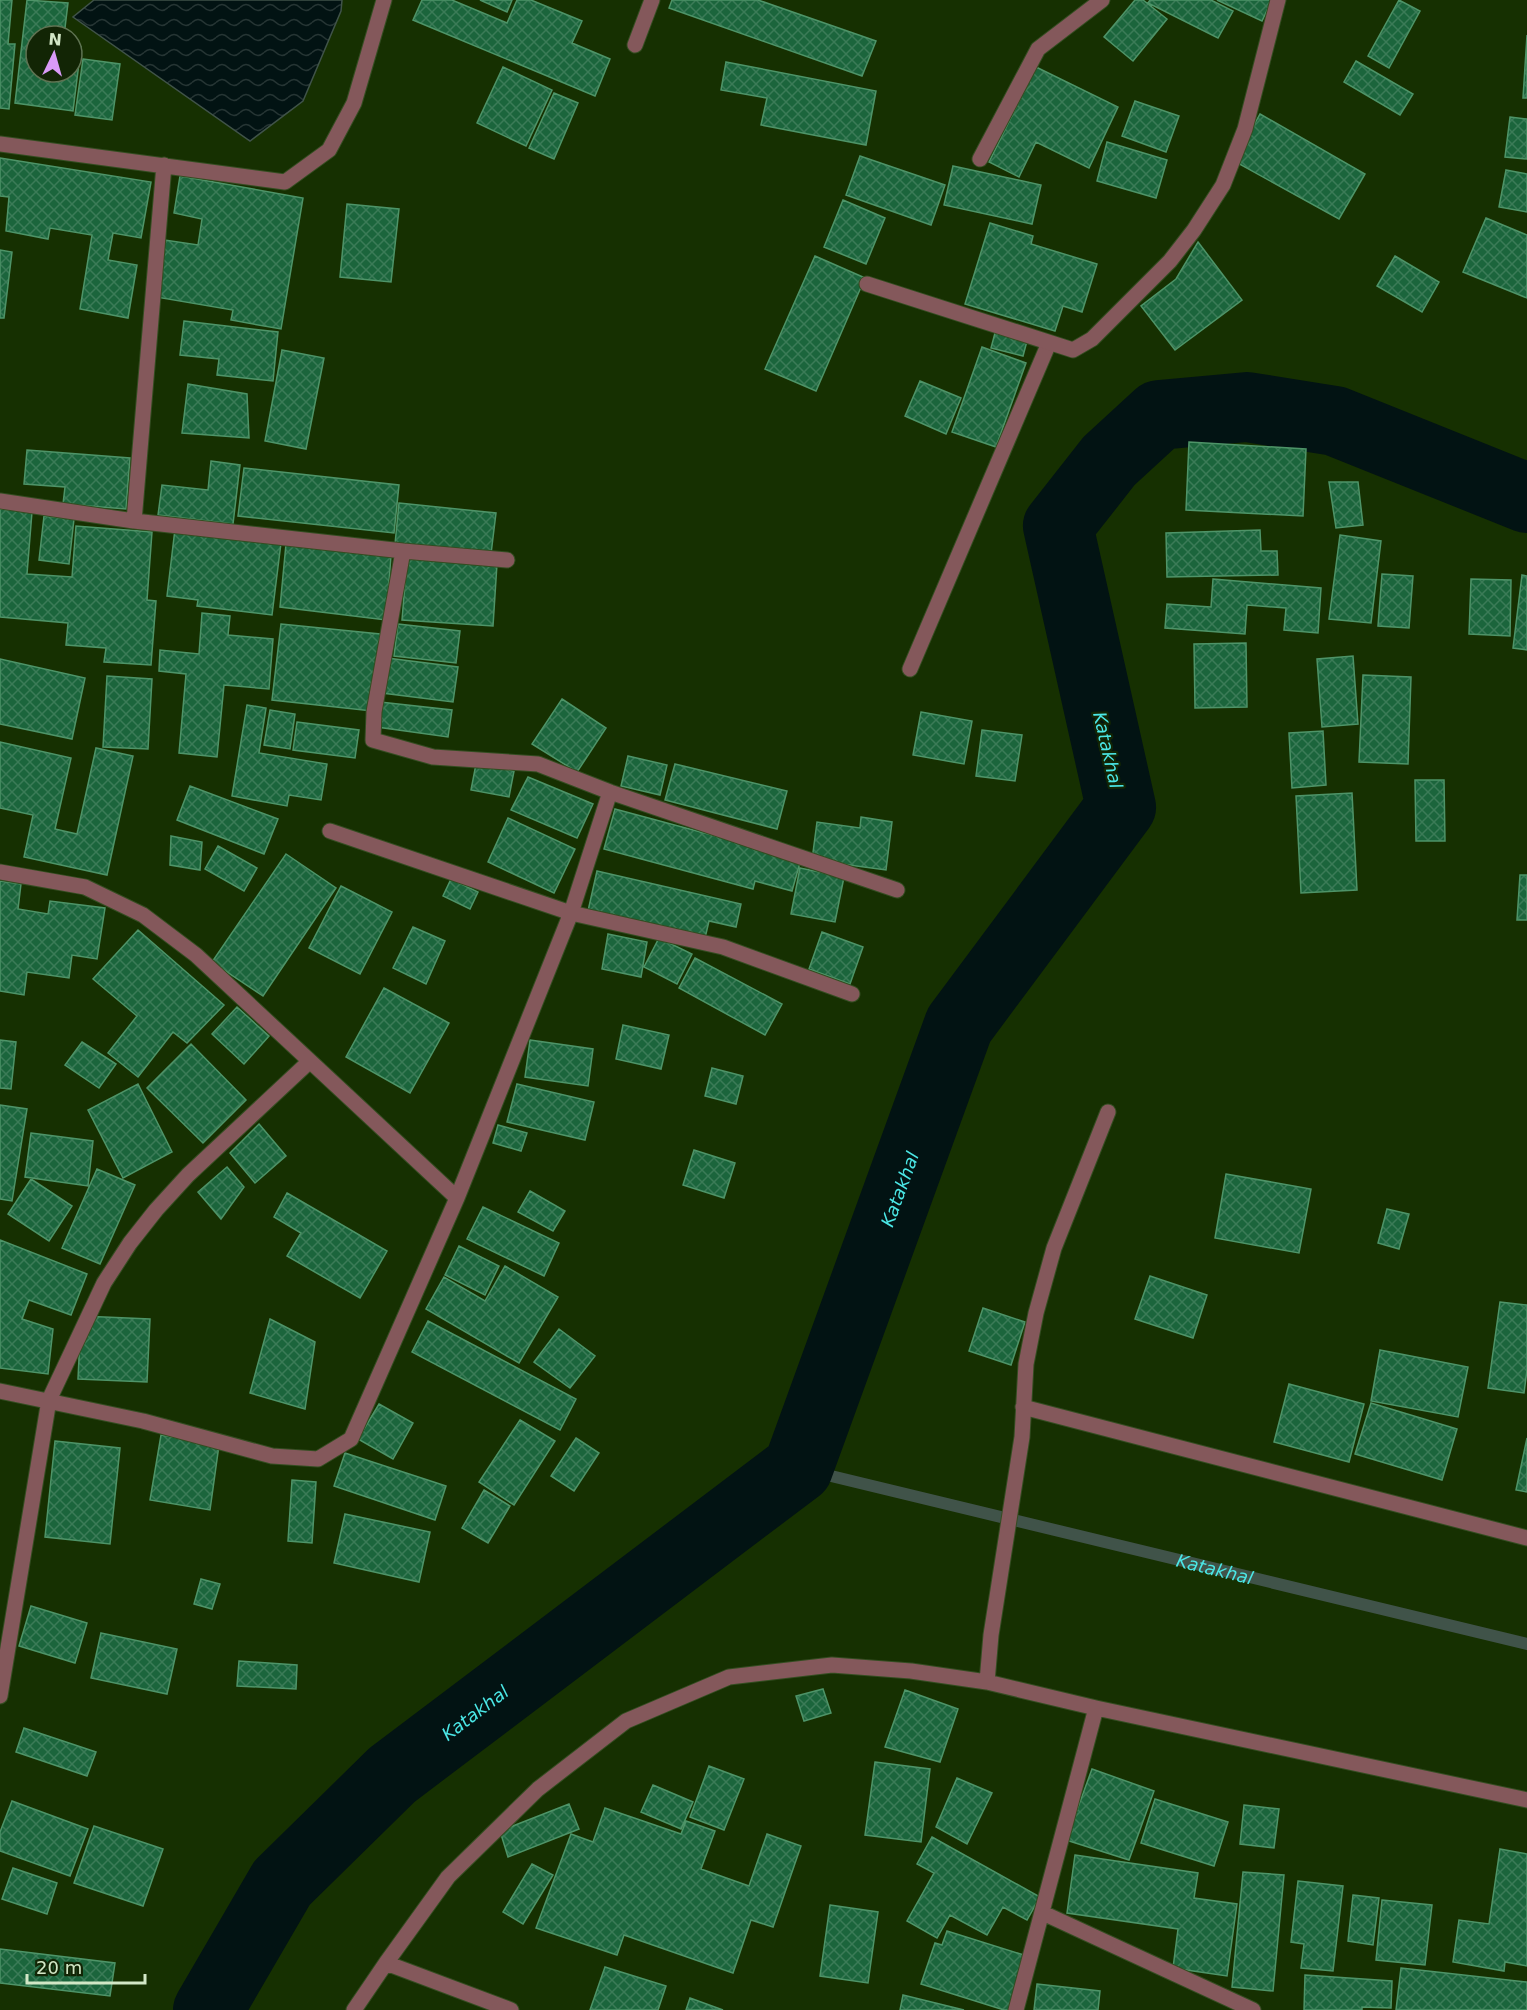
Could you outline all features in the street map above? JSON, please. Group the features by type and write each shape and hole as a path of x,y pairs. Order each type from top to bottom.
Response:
{"street":[{"path":"0,144 285,182 329,150 354,103 384,0"},
{"path":"635,45 652,0"},
{"path":"980,159 1038,49 1102,0"},
{"path":"867,284 1073,350 1092,339 1170,261 1194,230 1223,185 1245,129 1278,0"},
{"path":"134,521 164,165"},
{"path":"910,669 1048,343"},
{"path":"0,501 134,521 403,551 507,560"},
{"path":"403,551 374,712 374,740 432,757 538,764 610,792 897,890"},
{"path":"0,1391 143,1421 272,1456 318,1459 351,1439 457,1198 571,913 610,792"},
{"path":"330,831 571,913 723,947 852,994"},
{"path":"0,872 85,887 143,915 196,955 457,1198"},
{"path":"0,1696 49,1400 105,1282 130,1243 188,1175 310,1061"},
{"path":"987,1682 991,1635 1022,1437 1026,1364 1036,1313 1054,1248 1108,1112"},
{"path":"1023,1407 1527,1538"},
{"path":"354,2010 448,1877 538,1789 626,1721 729,1677 832,1665 911,1671 987,1682 1096,1708 1527,1800"},
{"path":"1016,2010 1096,1708"},
{"path":"1042,1913 1253,2010"},
{"path":"386,1963 511,2010"}],"water":[{"path":"94,0 342,0 341,11 303,101 250,141 73,17"}],"building":[{"path":"0,0 12,0 8,44 15,44 9,109 0,108"},
{"path":"27,0 68,3 65,24 24,24"},
{"path":"422,0 452,0 507,23 517,0 531,0 582,21 572,43 610,59 595,96 413,20"},
{"path":"480,0 512,0 507,12"},
{"path":"672,0 758,0 876,41 862,76 669,8"},
{"path":"1135,0 1143,0 1167,19 1133,61 1104,37"},
{"path":"1150,0 1211,0 1233,11 1218,38 1148,3"},
{"path":"1217,0 1272,0 1262,21"},
{"path":"1399,0 1420,11 1389,68 1368,56"},
{"path":"24,26 24,84 76,84 73,111 15,103"},
{"path":"1527,35 1527,98 1523,98"},
{"path":"84,59 120,64 112,120 75,115 79,84 84,84"},
{"path":"1356,61 1413,94 1400,115 1344,82"},
{"path":"726,62 876,91 866,145 761,125 767,98 721,90"},
{"path":"503,67 552,90 526,146 477,123"},
{"path":"1036,67 1118,107 1089,168 1036,142 1019,177 989,162"},
{"path":"554,93 578,103 554,159 529,148"},
{"path":"1135,101 1179,116 1166,152 1122,136"},
{"path":"1260,114 1365,174 1339,219 1234,161"},
{"path":"1510,117 1527,119 1527,159 1505,157"},
{"path":"1107,142 1167,160 1156,198 1097,181"},
{"path":"860,156 945,185 931,225 846,195"},
{"path":"0,158 151,182 141,238 113,233 108,260 137,265 128,318 80,309 92,235 50,228 48,239 6,231 9,197 0,196"},
{"path":"953,166 1041,185 1032,224 944,205"},
{"path":"1506,170 1527,174 1527,212 1499,207"},
{"path":"180,176 303,198 281,329 231,320 233,310 156,297 165,240 198,245 202,219 174,213"},
{"path":"843,200 885,218 866,264 824,247"},
{"path":"347,204 399,209 391,282 340,277"},
{"path":"1486,218 1527,235 1527,298 1463,272"},
{"path":"990,223 1033,236 1031,244 1097,264 1082,312 1063,306 1055,331 965,304"},
{"path":"1198,242 1242,300 1175,350 1141,306 1176,279"},
{"path":"0,250 12,252 4,318 0,318"},
{"path":"815,256 865,278 816,391 765,369"},
{"path":"1395,256 1439,282 1422,312 1377,286"},
{"path":"184,321 278,332 273,381 217,375 219,359 180,355"},
{"path":"995,333 1027,341 1023,356 991,348"},
{"path":"982,347 1026,363 996,447 952,432"},
{"path":"282,350 324,358 306,449 265,441"},
{"path":"920,381 961,398 946,434 905,416"},
{"path":"188,384 247,394 249,438 182,433"},
{"path":"1189,442 1306,449 1303,516 1186,510"},
{"path":"27,450 130,458 126,509 63,504 65,487 24,484"},
{"path":"211,461 240,465 233,524 158,515 162,485 208,490"},
{"path":"244,468 399,485 394,533 238,516"},
{"path":"1329,482 1358,482 1363,525 1336,528"},
{"path":"399,503 496,513 491,554 395,544"},
{"path":"0,509 32,512 27,574 72,577 76,526 152,532 147,600 156,601 151,665 104,662 106,648 66,645 68,623 0,617"},
{"path":"44,516 74,519 69,564 39,560"},
{"path":"175,529 281,543 272,615 197,606 198,600 167,596"},
{"path":"1260,530 1261,551 1277,551 1278,575 1167,577 1166,533"},
{"path":"1340,535 1381,541 1371,623 1329,619"},
{"path":"286,544 391,556 386,620 280,607"},
{"path":"407,558 497,564 493,626 402,620"},
{"path":"1382,574 1413,576 1409,628 1378,626"},
{"path":"1522,575 1527,576 1527,650 1513,648"},
{"path":"1213,579 1321,588 1318,633 1284,630 1286,608 1247,605 1245,634 1165,628 1167,604 1211,607"},
{"path":"1471,579 1511,580 1510,636 1469,634"},
{"path":"202,613 230,616 228,635 273,639 269,689 224,685 217,757 179,753 186,674 159,671 160,650 199,654"},
{"path":"281,624 380,634 372,711 272,700"},
{"path":"398,624 460,631 456,663 394,656"},
{"path":"1246,643 1247,707 1195,708 1194,644"},
{"path":"1353,656 1358,724 1322,727 1317,659"},
{"path":"387,658 458,667 453,702 382,693"},
{"path":"0,659 85,678 72,739 0,724"},
{"path":"1363,675 1411,677 1408,764 1359,762"},
{"path":"107,676 152,679 148,749 103,747"},
{"path":"562,699 606,728 577,772 532,744"},
{"path":"380,702 452,710 448,737 377,727"},
{"path":"247,705 266,708 259,753 327,764 321,800 289,795 287,806 232,796"},
{"path":"270,710 295,714 290,749 264,745"},
{"path":"921,712 972,721 964,764 913,755"},
{"path":"297,722 359,730 355,758 293,750"},
{"path":"982,730 1022,735 1015,781 976,776"},
{"path":"1323,731 1326,785 1292,788 1289,733"},
{"path":"0,742 71,758 55,829 77,834 96,748 133,756 107,875 24,857 33,815 0,808"},
{"path":"628,756 667,765 660,795 621,786"},
{"path":"476,764 514,771 509,797 471,790"},
{"path":"675,764 787,791 777,829 665,800"},
{"path":"528,777 593,804 577,838 511,810"},
{"path":"1415,780 1444,780 1445,841 1416,841"},
{"path":"190,786 278,819 264,854 177,820"},
{"path":"1352,793 1357,890 1301,893 1296,796"},
{"path":"615,809 801,859 792,891 755,881 753,889 604,849"},
{"path":"861,817 892,822 886,870 812,860 817,822 860,828"},
{"path":"508,818 575,849 554,893 488,862"},
{"path":"171,836 202,842 200,870 170,865"},
{"path":"218,846 257,868 244,891 205,869"},
{"path":"286,854 336,888 263,996 212,962"},
{"path":"800,868 844,877 835,922 791,914"},
{"path":"597,871 741,904 736,927 709,921 705,938 588,911"},
{"path":"1520,875 1527,875 1527,920 1517,920"},
{"path":"451,879 478,892 470,909 443,896"},
{"path":"0,881 21,884 18,909 48,914 50,901 105,908 97,959 72,955 69,978 27,972 24,995 0,991"},
{"path":"341,886 392,912 360,974 309,948"},
{"path":"413,927 445,941 426,984 393,968"},
{"path":"138,930 224,1005 187,1043 173,1032 138,1077 108,1053 137,1016 93,979"},
{"path":"822,932 863,947 850,984 809,969"},
{"path":"608,934 647,942 641,977 602,969"},
{"path":"659,938 692,954 677,984 644,967"},
{"path":"695,958 782,1004 765,1035 679,988"},
{"path":"384,988 449,1023 410,1093 346,1057"},
{"path":"237,1007 269,1036 244,1064 212,1034"},
{"path":"623,1025 669,1035 661,1069 616,1059"},
{"path":"0,1040 16,1042 11,1089 0,1088"},
{"path":"530,1040 593,1049 588,1086 525,1077"},
{"path":"82,1042 116,1064 99,1088 65,1065"},
{"path":"191,1044 246,1100 203,1143 147,1088"},
{"path":"712,1068 743,1076 736,1104 705,1096"},
{"path":"138,1084 172,1152 123,1178 88,1110"},
{"path":"517,1084 594,1102 585,1140 507,1122"},
{"path":"0,1105 27,1109 12,1201 0,1199"},
{"path":"259,1124 286,1156 255,1183 230,1153"},
{"path":"498,1125 527,1133 521,1151 493,1143"},
{"path":"31,1133 93,1141 88,1186 25,1177"},
{"path":"694,1150 735,1163 724,1198 683,1185"},
{"path":"227,1167 244,1187 221,1219 198,1192"},
{"path":"97,1169 135,1185 100,1264 62,1248"},
{"path":"1226,1174 1311,1189 1299,1253 1215,1238"},
{"path":"31,1179 72,1206 49,1241 8,1214"},
{"path":"530,1191 565,1211 553,1231 518,1212"},
{"path":"287,1193 387,1251 360,1298 287,1256 301,1233 274,1217"},
{"path":"483,1207 559,1243 544,1276 467,1239"},
{"path":"1387,1209 1409,1214 1399,1249 1378,1243"},
{"path":"0,1240 87,1274 71,1315 29,1300 22,1319 53,1329 48,1374 0,1368"},
{"path":"459,1246 499,1266 485,1295 445,1275"},
{"path":"505,1266 558,1297 519,1363 426,1309 444,1277 485,1301"},
{"path":"1150,1276 1207,1295 1193,1338 1135,1319"},
{"path":"1500,1302 1527,1305 1527,1370 1524,1393 1488,1388"},
{"path":"983,1308 1025,1322 1011,1365 969,1351"},
{"path":"81,1316 150,1319 147,1382 78,1379"},
{"path":"270,1319 315,1342 305,1409 250,1393"},
{"path":"428,1321 576,1399 560,1430 412,1352"},
{"path":"559,1329 595,1356 570,1388 534,1362"},
{"path":"1380,1350 1468,1367 1458,1417 1371,1401"},
{"path":"1289,1384 1364,1404 1349,1462 1274,1442"},
{"path":"1371,1403 1457,1429 1442,1480 1355,1454"},
{"path":"379,1404 413,1423 393,1459 358,1439"},
{"path":"520,1420 555,1441 514,1505 479,1482"},
{"path":"161,1435 219,1445 210,1510 150,1500"},
{"path":"576,1438 599,1453 574,1491 551,1476"},
{"path":"1527,1438 1527,1492 1516,1490"},
{"path":"55,1441 120,1448 110,1544 45,1537"},
{"path":"345,1453 446,1486 435,1520 334,1486"},
{"path":"292,1480 316,1482 312,1543 288,1541"},
{"path":"484,1490 510,1506 488,1543 462,1528"},
{"path":"345,1514 430,1532 419,1582 334,1563"},
{"path":"201,1579 220,1584 212,1609 194,1604"},
{"path":"31,1606 87,1623 75,1663 19,1646"},
{"path":"101,1633 177,1649 167,1694 91,1678"},
{"path":"239,1661 297,1665 296,1689 237,1686"},
{"path":"823,1689 831,1713 804,1721 796,1696"},
{"path":"905,1690 958,1709 940,1762 885,1747"},
{"path":"24,1728 96,1752 87,1776 16,1752"},
{"path":"875,1762 930,1769 921,1842 865,1835"},
{"path":"709,1766 744,1779 724,1830 690,1817"},
{"path":"1092,1769 1154,1791 1129,1860 1066,1840"},
{"path":"957,1778 992,1793 967,1844 936,1827"},
{"path":"653,1785 693,1802 681,1829 641,1812"},
{"path":"1155,1799 1228,1822 1214,1866 1141,1843"},
{"path":"12,1801 88,1829 70,1876 0,1851 0,1832"},
{"path":"569,1804 579,1829 508,1857 500,1831"},
{"path":"1244,1805 1279,1809 1274,1848 1240,1844"},
{"path":"605,1808 681,1834 686,1821 715,1831 701,1869 749,1886 767,1834 801,1846 773,1927 751,1920 733,1973 624,1935 617,1955 536,1928 571,1834 593,1842"},
{"path":"94,1826 163,1849 143,1906 74,1883"},
{"path":"932,1837 1040,1897 1027,1920 1003,1907 987,1935 950,1915 937,1938 907,1921 934,1873 917,1864"},
{"path":"1500,1849 1527,1854 1527,1966 1505,1962 1504,1971 1453,1962 1459,1920 1489,1924"},
{"path":"1075,1855 1198,1873 1194,1898 1237,1904 1227,1976 1173,1968 1178,1929 1067,1913"},
{"path":"532,1864 553,1875 523,1924 503,1912"},
{"path":"13,1868 57,1883 47,1914 2,1899"},
{"path":"1243,1872 1284,1875 1273,1991 1232,1987"},
{"path":"1298,1881 1343,1886 1333,1971 1301,1968 1304,1944 1291,1942"},
{"path":"1353,1895 1379,1898 1373,1945 1348,1941"},
{"path":"1382,1900 1432,1905 1425,1965 1376,1960"},
{"path":"830,1905 878,1912 868,1983 820,1976"},
{"path":"947,1931 1027,1956 1010,2010 921,1984 935,1943 942,1945"},
{"path":"0,1949 115,1963 110,1996 0,1983"},
{"path":"605,1967 666,1986 658,2010 590,2010"},
{"path":"1401,1968 1527,1982 1527,2010 1396,2010"},
{"path":"1305,1975 1392,1981 1391,2008 1304,2010"},
{"path":"1037,1984 1100,1991 1098,2010 1034,2010"},
{"path":"903,1995 964,2010 900,2010"},
{"path":"690,1998 723,2010 686,2010"}],"waterway":[{"name":"Katakhal","path":"208,2010 282,1883 392,1775 798,1468 959,1025 1121,807 1058,526 1109,461 1159,415 1247,407 1335,421 1527,498"},
{"name":"Katakhal","path":"798,1468 1527,1644"}]}
